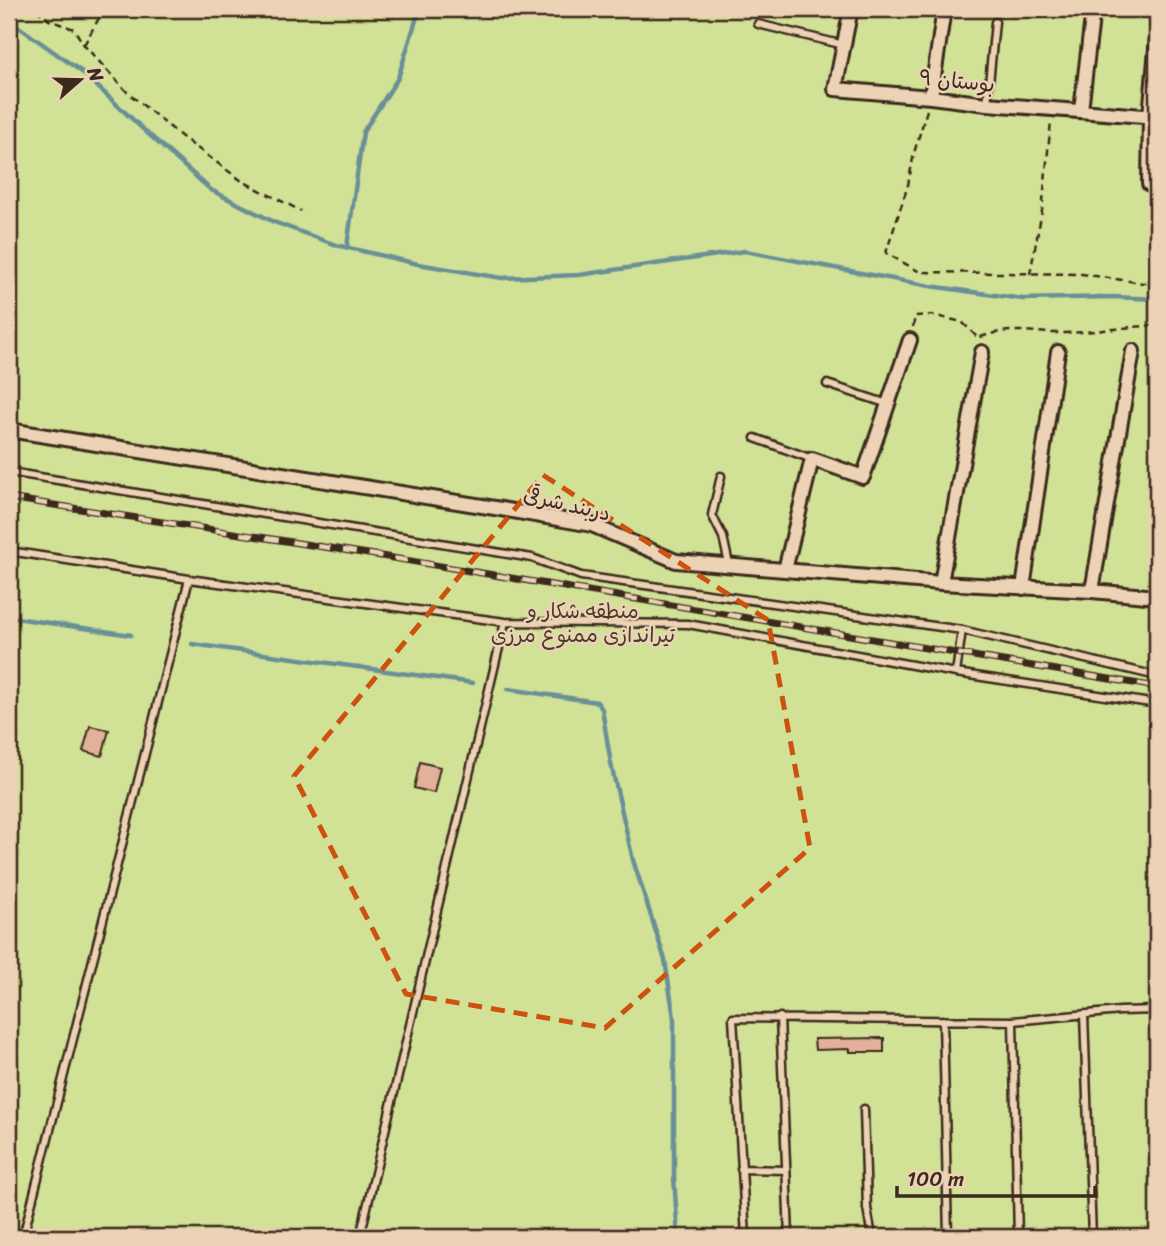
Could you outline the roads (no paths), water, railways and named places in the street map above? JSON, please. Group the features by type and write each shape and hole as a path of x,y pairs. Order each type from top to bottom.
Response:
{"street":[{"name":"بوستان ۹","path":"851,9 835,89 987,104 1154,116"},
{"path":"931,97 944,9"},
{"path":"1081,110 1093,9"},
{"path":"1149,184 1157,37"},
{"path":"785,570 812,459 863,477 910,340"},
{"path":"1092,591 1133,351"},
{"path":"942,583 982,352"},
{"path":"1023,587 1058,352"},
{"name":"دربند شرقی","path":"9,430 592,525 676,561 1157,597"}],"lane":[{"path":"987,104 995,22"},
{"path":"758,24 844,45"},
{"path":"827,384 888,404"},
{"path":"755,438 812,459"},
{"path":"9,472 532,558 580,576 962,630 1157,676"},
{"path":"721,476 712,514 723,537 730,566"},
{"path":"9,551 189,579 505,622 688,624 956,673 1157,704"},
{"path":"23,1237 189,579"},
{"path":"360,1237 505,622"},
{"path":"956,673 962,630"},
{"path":"746,1237 733,1018 1013,1021 1157,1010"},
{"path":"1084,1014 1092,1237"},
{"path":"779,1017 789,1237"},
{"path":"943,1020 948,1237"},
{"path":"1013,1021 1018,1237"},
{"path":"864,1109 867,1208 872,1237"},
{"path":"741,1169 786,1170"}],"waterway":[{"path":"347,247 363,132 398,78 422,9"},
{"path":"9,20 82,72 211,190 274,222 336,245 418,264 502,278 579,275 745,251 930,286 1023,299 1157,299"},
{"path":"9,617 131,635"},
{"path":"192,644 473,683"},
{"path":"508,689 597,702 602,709 611,764 633,860 665,960 674,1018 674,1177 678,1237"}],"railway":[{"path":"9,498 375,555 1157,687"}],"park label":[{"name":"منطقه شکار و تیراندازی ممنوع مرزی","path":"583,623"}]}
